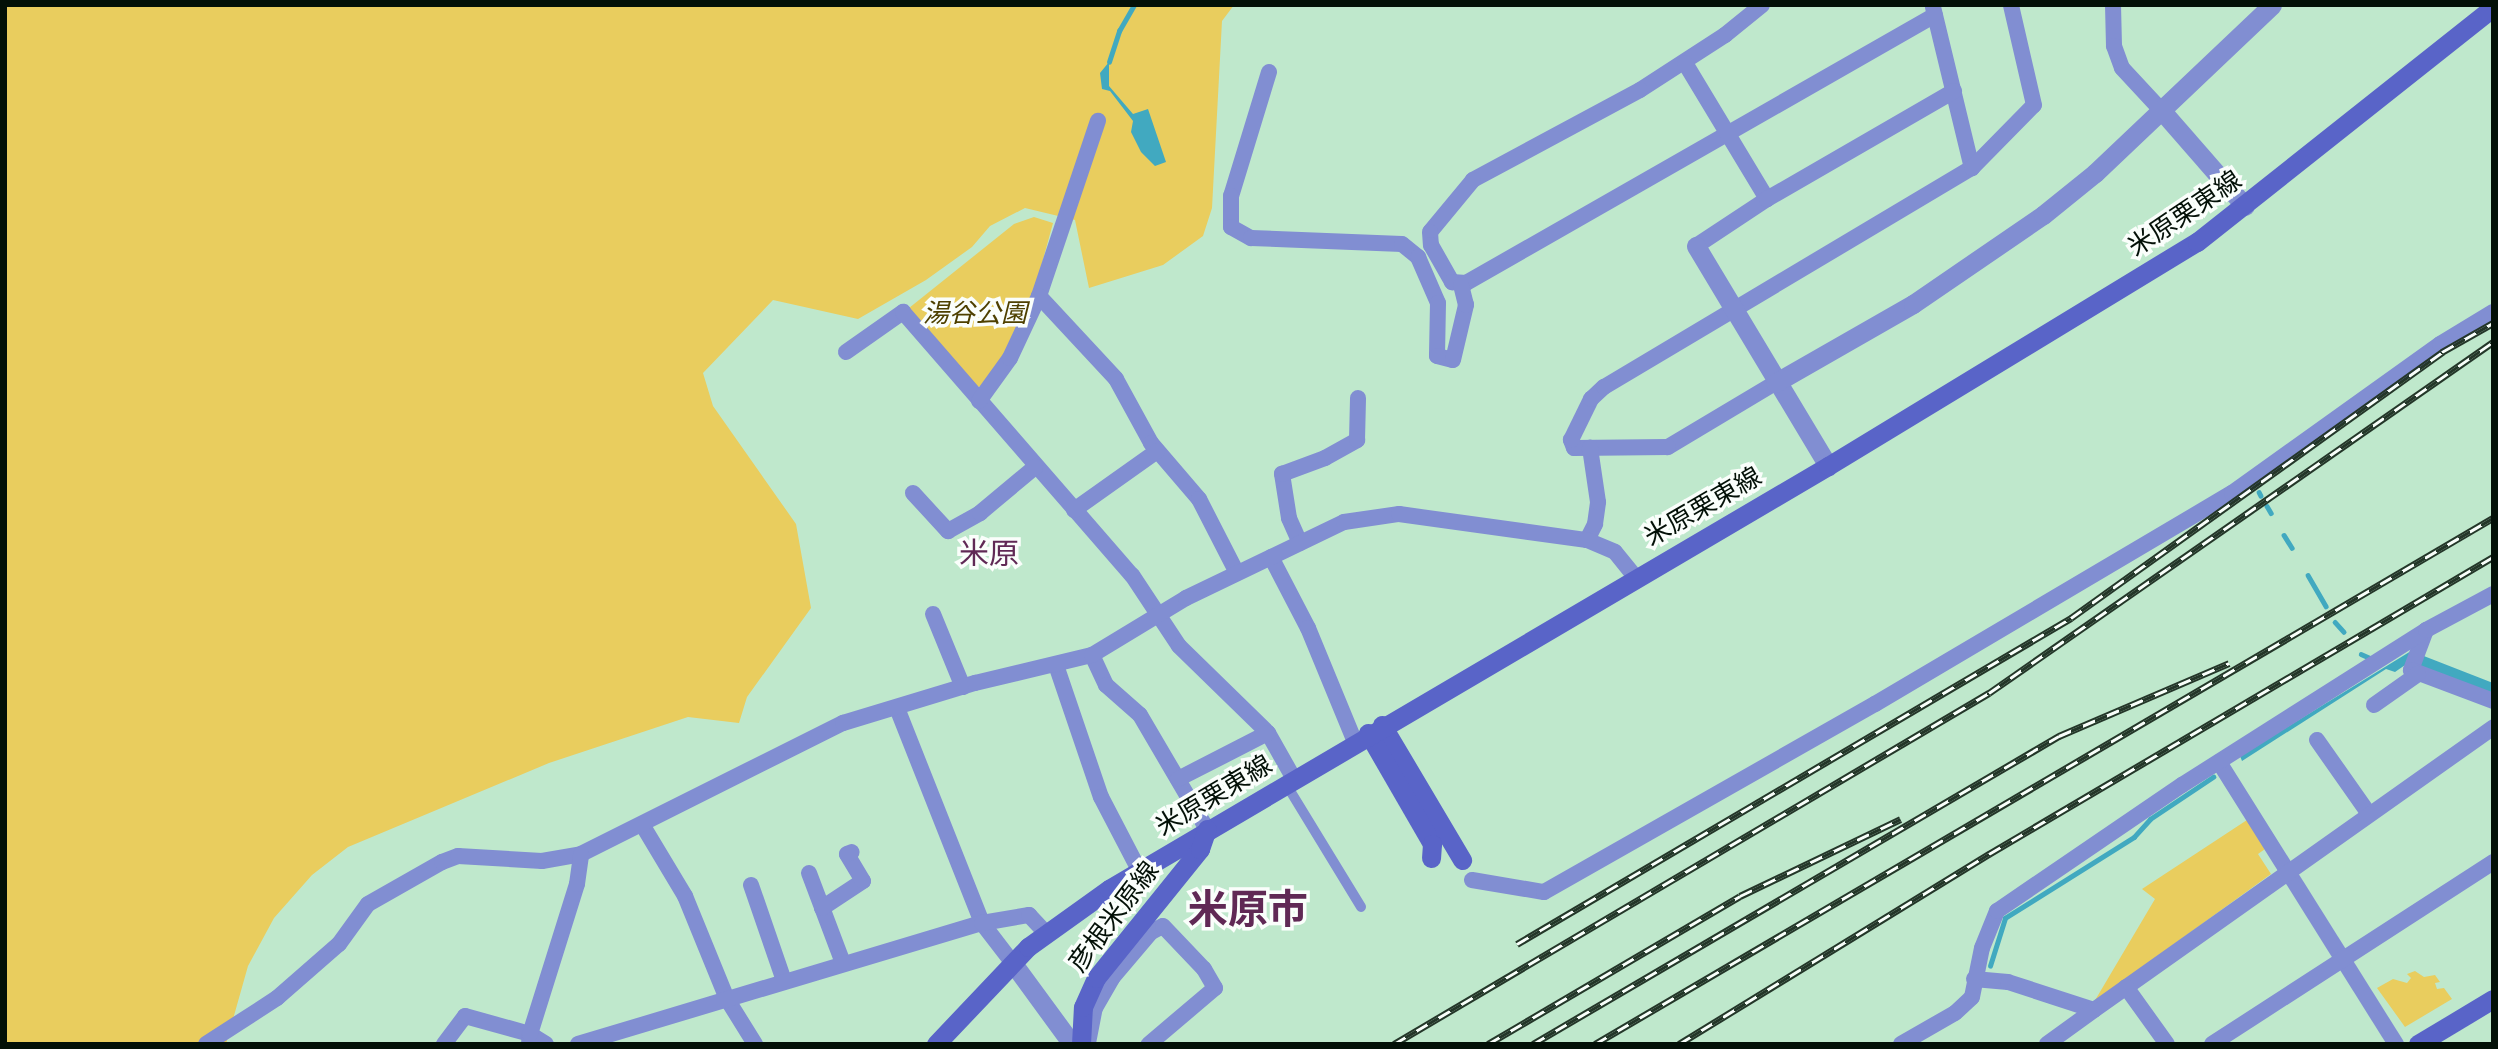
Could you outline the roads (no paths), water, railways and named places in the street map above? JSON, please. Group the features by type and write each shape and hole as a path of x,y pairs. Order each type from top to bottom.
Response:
{"main road":[{"name":"米原栗東線","path":"936,1044 1012,962 1046,933 1207,829 1828,466 2197,242 2493,7"},
{"path":"1368,733 1432,844 1431,858"},
{"path":"1368,733 1462,860"},
{"name":"彦根米原線","path":"1082,1044 1083,1007 1106,964 1200,849 1207,829"},
{"path":"2418,1044 2493,999"}],"street":[{"path":"1762,5 1685,63 1473,180 1429,237 1452,282 1461,285 1727,135 1934,10 1972,168"},
{"path":"2011,5 2034,105 1972,168 1595,394 1571,440 1574,447 1668,447 1913,304 2011,238 2095,173 2272,5"},
{"path":"2113,5 2114,46 2122,68 2245,206"},
{"path":"1685,63 1767,199"},
{"path":"1269,72 1231,195 1231,228 1251,238 1402,244 1418,257 1435,293 1441,321 1437,356 1453,360 1466,305 1461,285"},
{"path":"1828,466 1696,246 1767,199 1954,91"},
{"path":"979,401 1010,358 1039,296 1098,121"},
{"path":"1039,296 1116,379 1157,451 1199,499 1237,573"},
{"path":"846,352 903,312 1035,467 1132,575 1179,646 1268,733 1290,781 1361,907"},
{"path":"1472,880 1544,892 1875,705 2232,494 2440,344 2493,312"},
{"path":"1300,543 1289,518 1282,474 1325,458 1357,440 1358,398"},
{"path":"1587,540 1595,524 1598,502 1590,448"},
{"path":"1074,510 1157,451"},
{"path":"913,493 948,531 979,513 1035,467"},
{"path":"206,1044 277,998 339,944 368,904 413,876 458,856 542,861 581,854 643,826 772,756 843,723 963,687 1092,655 1237,573 1344,522 1399,514 1587,540 1615,552 1634,577"},
{"path":"1271,557 1368,733"},
{"path":"1901,1044 1955,1013 1972,997 1974,979 1997,911 2219,762 2426,630 2493,594"},
{"path":"933,614 963,687"},
{"path":"2374,705 2414,671 2426,630"},
{"path":"1092,655 1106,685 1140,715 1207,829"},
{"path":"1056,665 1101,797 1140,872"},
{"path":"2414,671 2493,701"},
{"path":"897,708 982,923 1072,1044"},
{"path":"2047,1044 2493,727"},
{"path":"1178,779 1268,733"},
{"path":"2317,740 2369,814"},
{"path":"2219,762 2396,1044"},
{"path":"643,826 685,896 727,999 749,1042"},
{"path":"822,908 863,881 847,854 852,852"},
{"path":"530,1039 577,884 581,854"},
{"path":"2212,1044 2493,862"},
{"path":"808,873 843,963"},
{"path":"751,885 784,981"},
{"path":"578,1044 982,923 1029,915 1046,933"},
{"path":"1088,1044 1095,1008 1112,978 1151,932 1163,926 1204,969 1215,988 1149,1044"},
{"path":"1974,979 2008,982 2094,1010"},
{"path":"2126,987 2167,1044"},
{"path":"444,1044 465,1016 546,1044"}],"water":[{"path":"1109,62 1109,86 1133,114 1148,109 1166,162 1155,166 1141,152 1131,132 1133,121 1110,91 1102,89 1100,73"},
{"path":"2411,651 2493,683 2493,697 2408,663 2395,672 2386,669 2242,761 2240,756"}],"waterway":[{"path":"1109,62 1119,31 1134,5"},
{"path":"2259,492 2261,496"},
{"path":"2267,506 2271,513"},
{"path":"2284,535 2292,548"},
{"path":"2308,575 2326,606"},
{"path":"2335,622 2344,632"},
{"path":"2361,654 2370,658"},
{"path":"1990,966 2005,918 2134,837 2150,819 2213,777"}],"railway":[{"path":"1517,944 2071,618 2442,352 2493,323"},
{"path":"1394,1044 1989,693 2493,342"},
{"path":"1595,1044 2493,518"},
{"path":"1679,1044 1989,854 2493,557"},
{"path":"1533,1044 2059,736 2229,663"},
{"path":"1488,1044 1740,896 1901,819"}],"district":[{"name":"米原","path":"989,554"},
{"name":"米原市","path":"1248,909"}],"park label":[{"name":"湯谷公園","path":"975,314"}]}
